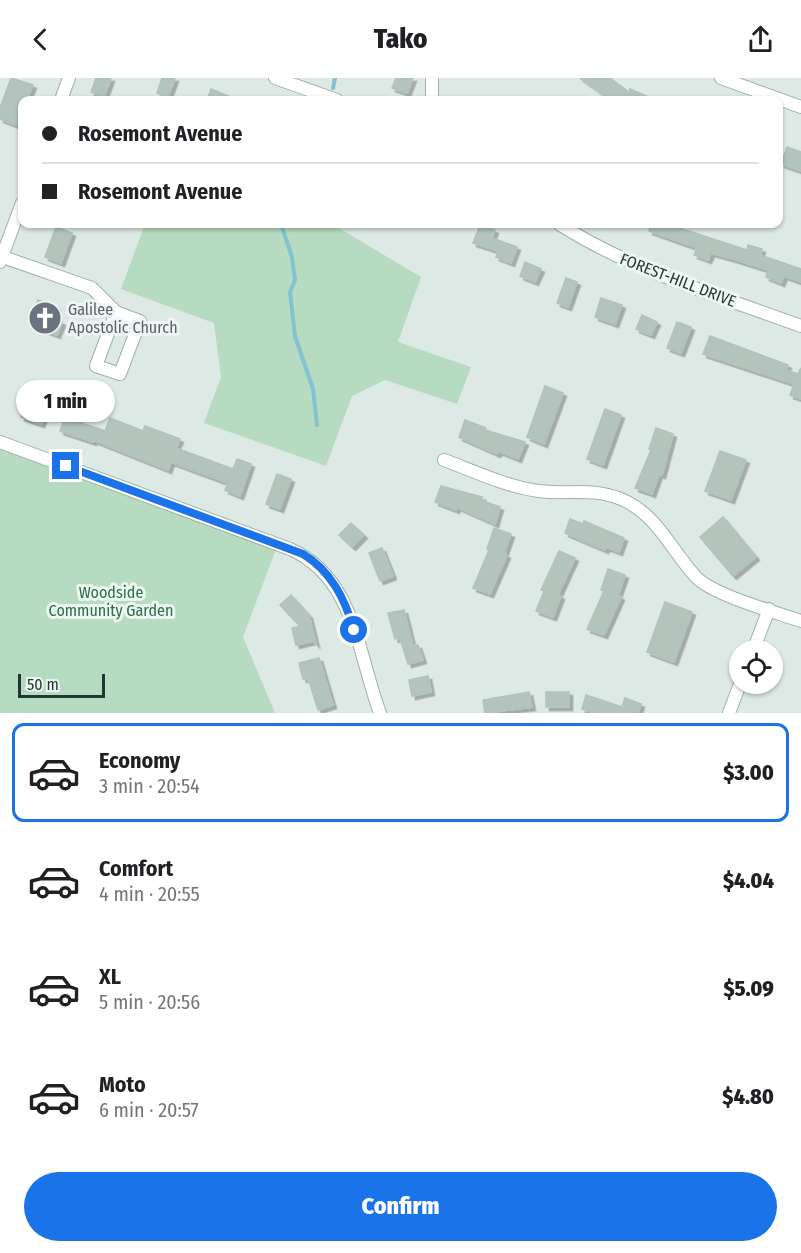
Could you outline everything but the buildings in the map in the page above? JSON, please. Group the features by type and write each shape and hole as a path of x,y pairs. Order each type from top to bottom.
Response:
{"street":[{"path":"62,96 69,78"},
{"path":"275,78 326,96"},
{"path":"432,78 432,96"},
{"path":"721,78 771,96"},
{"path":"783,100 801,107"},
{"path":"18,214 1,259 92,288 116,312 140,321 120,374 96,366 116,312"},
{"name":"FOREST-HILL DRIVE","path":"566,228 617,257 801,326"},
{"path":"0,442 310,558 323,569 343,599 380,713"},
{"path":"444,460 517,486 541,492 594,491 621,499 643,512 666,536 697,578 711,588 801,621"},
{"path":"757,640 769,609"},
{"path":"729,713 736,694"}],"green space":[{"path":"144,228 339,228 421,277 398,342 471,367 457,404 385,380 352,396 326,466 204,423 221,377 214,323 121,289"},
{"name":"Woodside Community Garden","path":"0,442 278,544 243,637 275,713 0,713"}],"waterway":[{"path":"333,88 335,78"},
{"path":"282,228 292,257 295,280 290,292 295,336 313,389 317,425"}],"place":[{"name":"Galilee Apostolic Church","path":"45,318"}],"route":[{"path":"66,466 303,554 323,569 330,578 349,612 354,630"}]}
